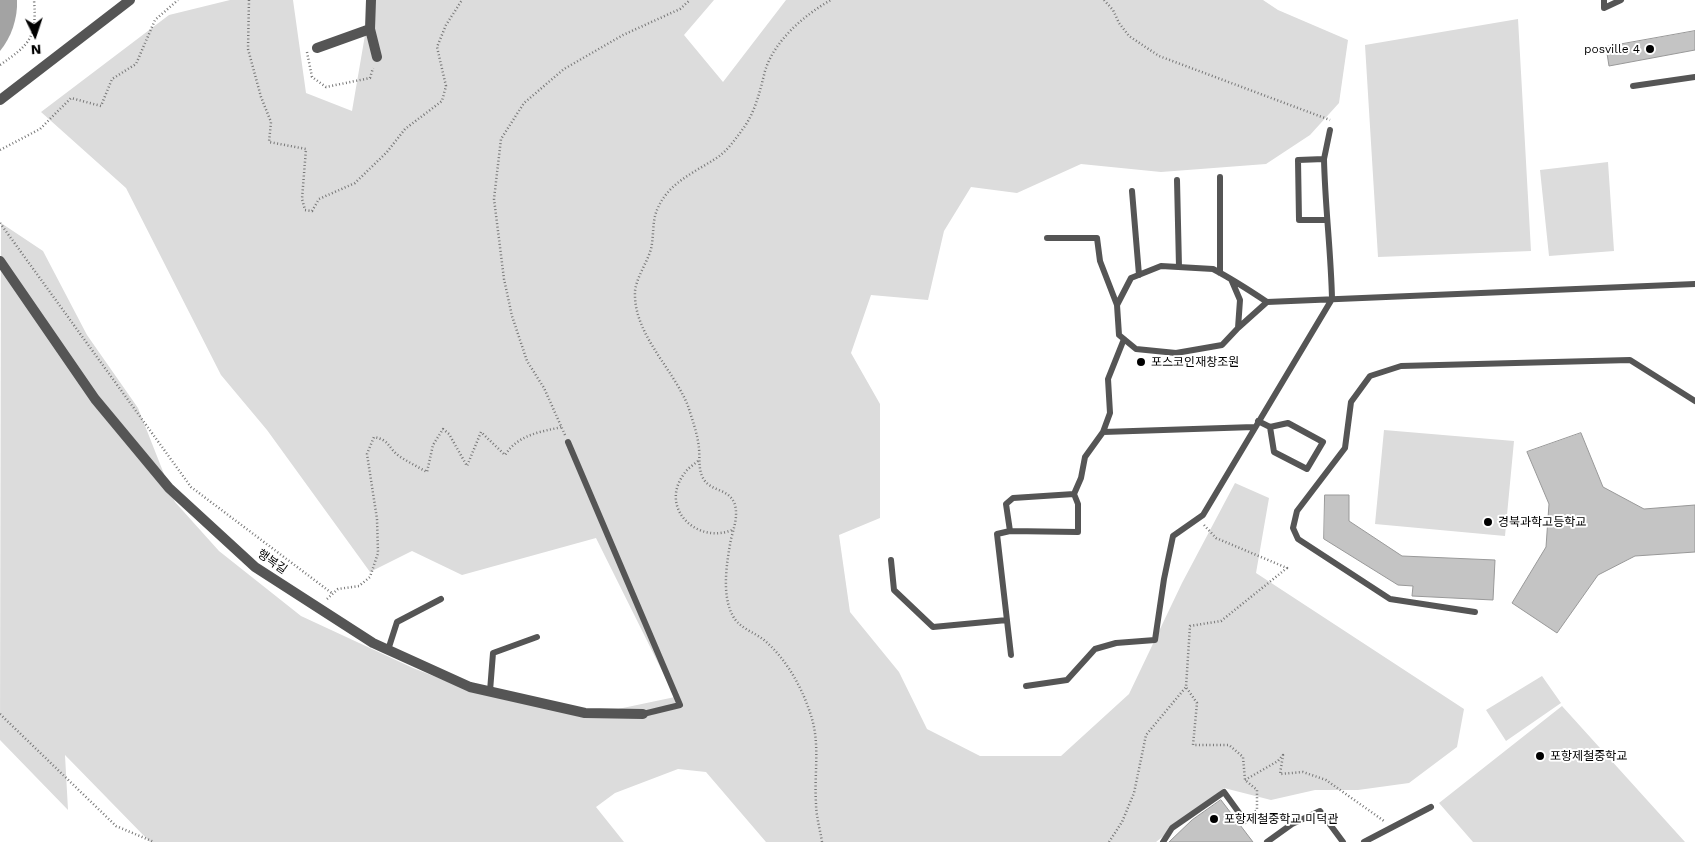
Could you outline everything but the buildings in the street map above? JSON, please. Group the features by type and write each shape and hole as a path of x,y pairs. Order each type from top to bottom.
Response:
{"street":[{"path":"0,100 130,0"},
{"path":"371,0 370,29 377,57"},
{"path":"317,48 370,29"},
{"name":"행복길","path":"0,261 95,399 169,488 255,567 373,643 470,687 585,713 643,714"}],"lane":[{"path":"1604,0 1604,8 1621,0"},
{"path":"1633,86 1695,77"},
{"path":"1026,686 1067,680 1095,649 1116,643 1155,640 1164,579 1173,536 1204,515 1256,424 1332,299 1331,262 1325,220 1324,159 1330,130"},
{"path":"1324,159 1298,160 1298,182 1299,220 1325,220"},
{"path":"1220,177 1220,273"},
{"path":"1177,180 1180,267"},
{"path":"1132,191 1139,274"},
{"path":"1047,238 1098,238 1100,261 1117,305 1119,335 1136,349 1176,353 1222,345 1267,302"},
{"path":"1117,305 1131,278 1161,266 1213,269 1267,302 1695,284"},
{"path":"1231,279 1240,300 1238,328"},
{"path":"1011,655 996,534 1010,532 1078,532 1078,504 1074,494 1081,478 1085,457 1104,432 1110,412 1108,379 1124,339"},
{"path":"1476,612 1390,599 1298,539 1293,528 1297,511 1345,448 1351,402 1370,376 1401,366 1630,360 1695,401"},
{"path":"1104,432 1256,424 1270,427 1288,423 1323,442 1307,469 1274,452 1270,427"},
{"path":"568,442 680,706 643,714"},
{"path":"1010,532 1006,504 1013,498 1074,494"},
{"path":"891,560 894,590 933,627 1007,620"},
{"path":"388,650 398,622 441,599"},
{"path":"490,691 493,653 537,637"},
{"path":"1163,842 1172,828 1224,792 1245,820"},
{"path":"1364,842 1431,807"},
{"path":"1267,842 1292,824 1320,811 1343,842"}],"path":[{"path":"0,65 25,48 34,29 34,0"},
{"path":"0,150 40,129 71,98 101,106 112,79 136,64 156,20 178,0"},
{"path":"249,0 248,49 261,97 271,122 270,142 306,149 302,199 305,210 312,212 319,199 355,183 387,152 406,128 442,101 446,86 437,48 446,25 462,0"},
{"path":"318,607 338,588 359,586 370,577 378,553 376,509 367,454 374,437 382,438 391,444 396,454 427,472 433,445 443,429 449,434 467,466 481,432 504,455 512,443 534,433 562,427 544,388 527,361 512,316 504,279 494,199 500,139 524,103 564,69 624,35 680,9 690,0"},
{"path":"822,842 816,803 815,731 809,710 802,692 783,661 766,642 737,622 729,607 727,585 728,556 736,512 731,496 705,483 698,461 699,448 683,393 648,338 636,300 638,280 651,249 657,208 679,182 717,158 732,144 747,124 756,105 768,65 780,44 804,18 831,0"},
{"path":"1104,0 1113,10 1129,36 1146,50 1173,62 1332,121 1330,130"},
{"path":"317,48 305,53 312,77 326,87 370,78 377,57"},
{"path":"0,224 191,487 332,594"},
{"path":"698,461 683,475 678,487 676,496 678,512 687,523 703,531 718,533 734,528"},
{"path":"1198,519 1216,538 1287,568 1221,621 1190,626 1186,687 1196,703 1193,746 1229,745 1243,757 1245,780 1257,790 1257,810 1245,820"},
{"path":"1109,842 1122,822 1134,793 1146,735 1186,687"},
{"path":"0,714 116,826 154,842"},
{"path":"1245,780 1278,761 1283,755 1280,774 1303,772 1326,780 1392,827"}],"shaded area":[{"path":"0,0 17,0 17,7 13,27 0,51"},
{"path":"230,0 293,0 306,93 352,111 371,0 714,0 684,35 723,82 786,0 1263,0 1278,10 1348,40 1339,103 1310,135 1266,164 1161,172 1081,164 1017,193 971,187 944,231 928,300 871,295 851,353 880,404 880,518 839,535 850,612 899,672 927,729 980,756 1061,756 1129,694 1182,583 1235,483 1269,498 1256,573 1464,709 1457,747 1409,783 1358,790 1315,790 1271,800 1224,788 1156,842 766,842 706,772 678,769 615,793 596,807 624,842 150,842 65,755 68,810 0,740 1,223 43,251 87,335 138,408 175,502 219,551 301,616 413,668 472,691 514,698 580,717 675,697 596,538 462,575 412,551 370,572 267,430 221,375 126,188 41,112 169,15"},
{"path":"1518,19 1531,251 1378,257 1365,45"},
{"path":"1608,162 1614,251 1549,256 1540,170"},
{"path":"1384,430 1514,441 1505,536 1375,524"},
{"path":"1542,676 1561,703 1506,741 1486,710"},
{"path":"1562,706 1685,842 1473,842 1439,803"}],"place":[{"name":"posville 4","path":"1650,49"},
{"name":"포스코인재창조원","path":"1141,362"},
{"name":"경북과학고등학교","path":"1488,522"},
{"name":"포항제철중학교","path":"1540,756"},
{"name":"포항제철중학교 미덕관","path":"1214,819"}]}
